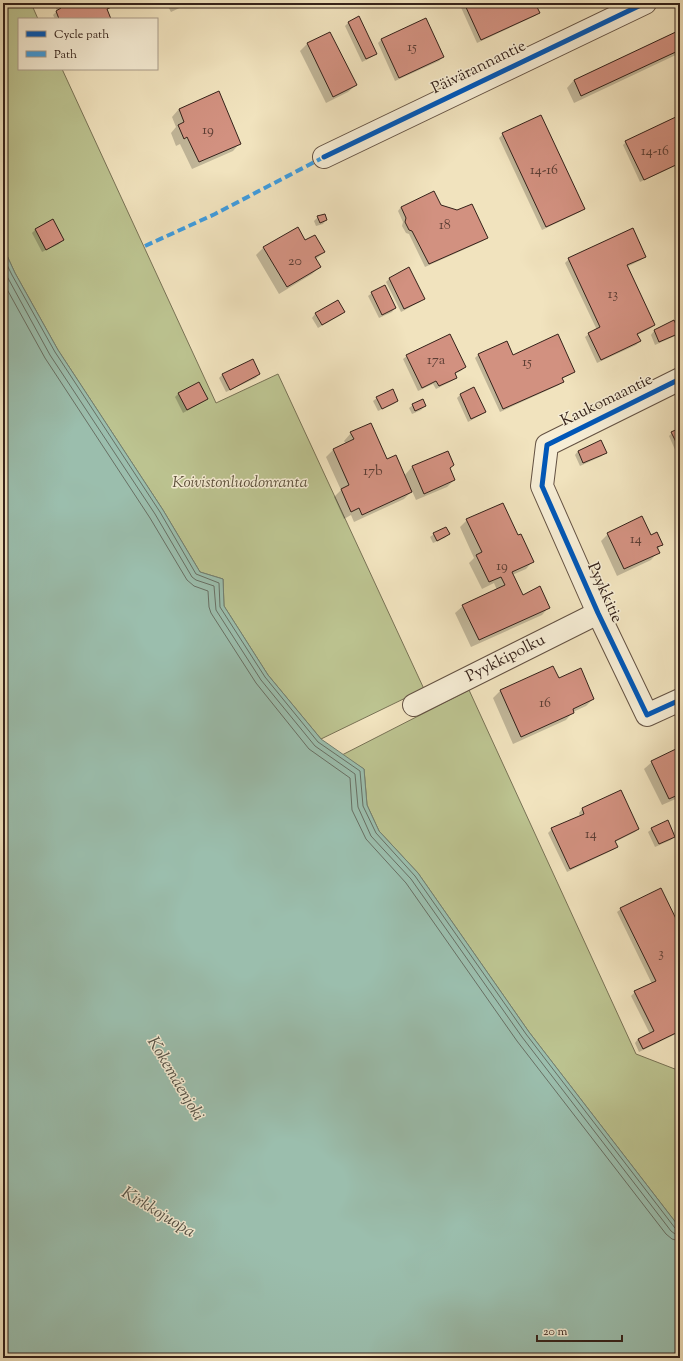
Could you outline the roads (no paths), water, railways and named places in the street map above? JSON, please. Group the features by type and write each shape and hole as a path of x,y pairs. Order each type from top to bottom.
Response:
{"street":[{"name":"Päivärannantie","path":"324,157 644,3"},
{"name":"Kaukomaantie","path":"546,445 680,379"},
{"name":"Pyykkitie","path":"546,445 542,486 598,614 647,715 680,700"},
{"name":"Pyykkipolku","path":"414,705 598,614"}],"water":[{"path":"3,247 15,273 58,350 163,510 200,572 223,579 224,606 268,675 321,739 364,769 367,805 379,831 418,873 529,1032 680,1228 680,1358 3,1358"}],"park label":[{"name":"Koivistonluodonranta","path":"240,483"}],"water label":[{"name":"Kokemäenjoki","path":"175,1079"},
{"name":"Kirkkojuopa","path":"158,1213"}]}
